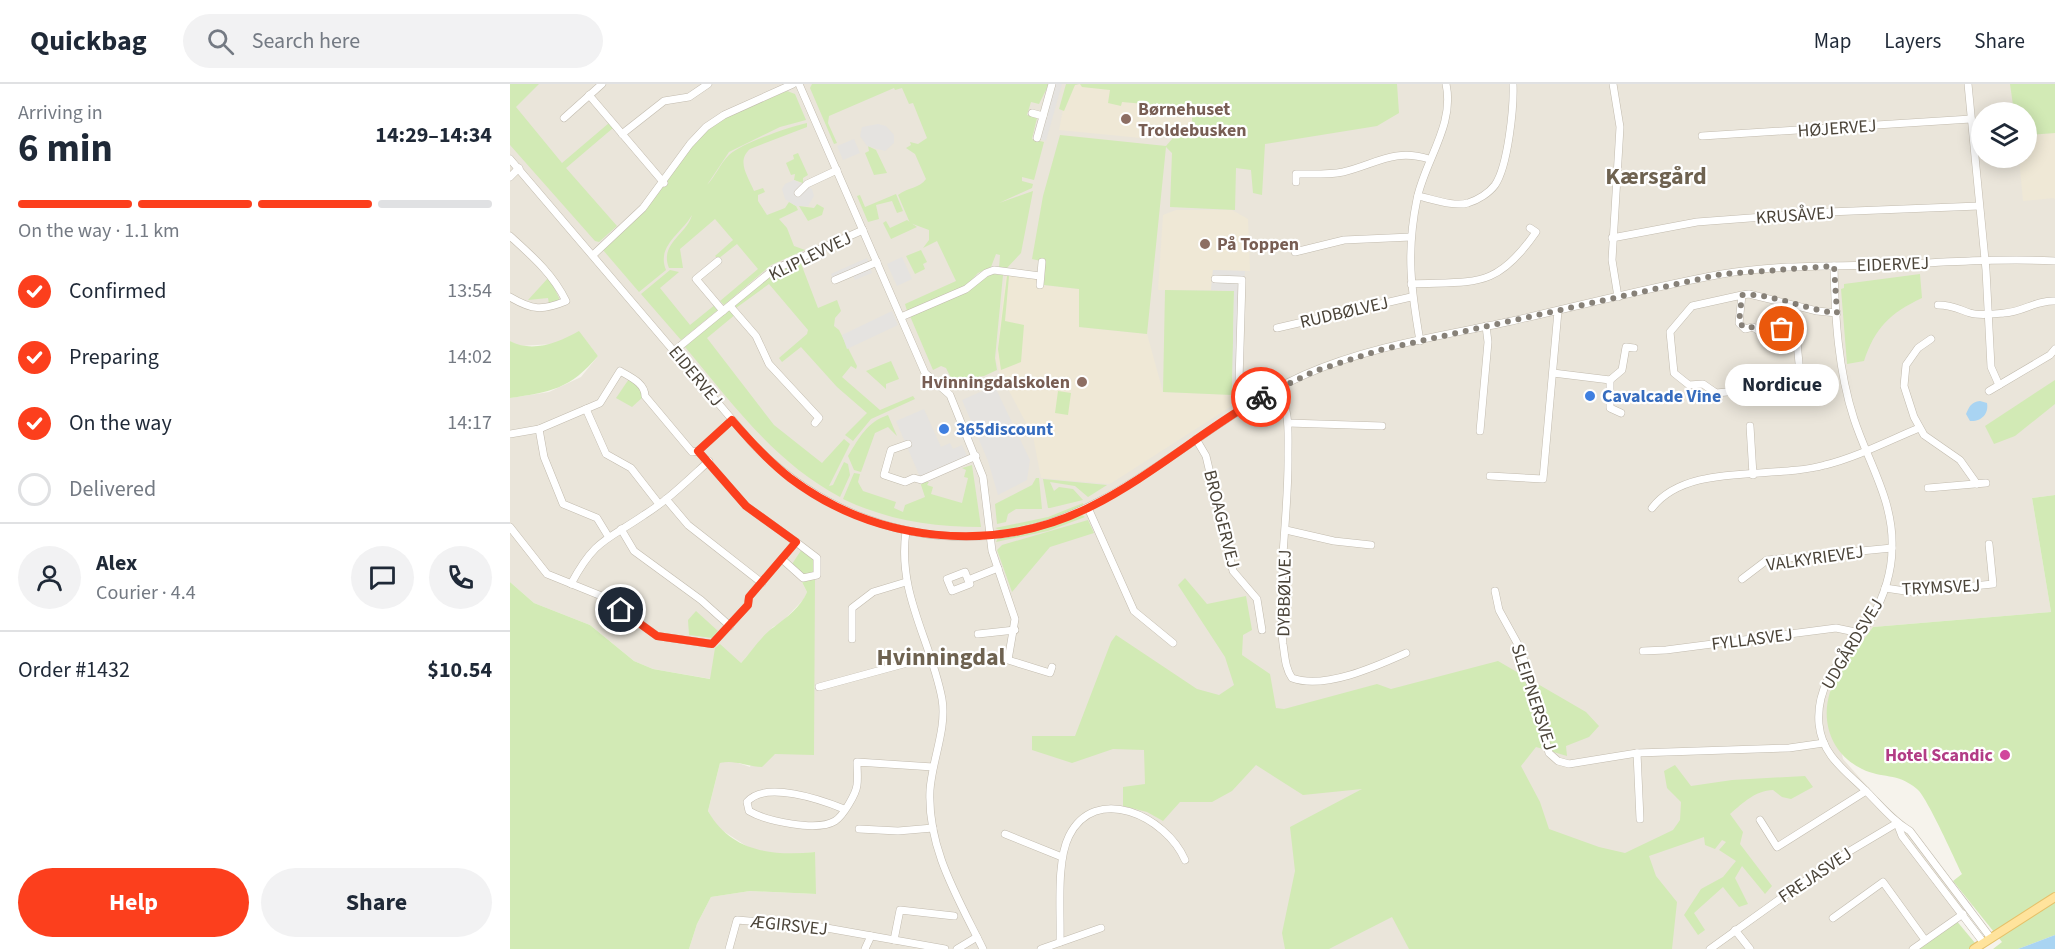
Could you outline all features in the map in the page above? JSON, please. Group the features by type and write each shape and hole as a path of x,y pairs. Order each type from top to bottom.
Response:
{"main road":[{"path":"1974,949 2055,897"}],"street":[{"path":"564,117 602,84"},
{"path":"622,134 664,101 688,97 708,84"},
{"path":"593,255 623,230 664,183 690,144 706,127 724,115 780,87 794,84"},
{"path":"799,84 925,373 950,395 976,456 986,492 990,535 998,568 1014,610 1015,630 1008,660 1050,673 1052,667"},
{"path":"1037,138 1052,84"},
{"name":"RUDBØLVEJ","path":"1420,341 1411,297 1411,237 1418,196 1429,159 1442,131 1448,110 1446,84"},
{"path":"1418,196 1467,203 1487,193 1495,185 1504,162 1513,84"},
{"path":"1613,84 1620,145 1612,238 1613,272 1618,297"},
{"path":"1968,84 1971,119"},
{"path":"589,95 664,183"},
{"path":"1032,113 1043,116"},
{"name":"HØJERVEJ","path":"1702,136 1971,119"},
{"path":"1296,182 1296,174 1343,172 1393,155 1415,154 1429,159"},
{"name":"EIDERVEJ","path":"510,159 732,420 773,464 810,492 850,513 906,531 943,536 990,535 1040,526 1088,508 1249,404 1278,388 1350,358 1722,274 1834,266 2055,261"},
{"path":"510,177 519,168"},
{"path":"1976,168 1985,262 1991,367 1999,385"},
{"path":"798,193 807,184 837,170"},
{"name":"KRUSÅVEJ","path":"1612,238 1697,222 1828,212 1979,206"},
{"name":"RUDBØLVEJ","path":"1411,284 1475,281 1493,276 1519,256 1536,232 1530,228"},
{"name":"KLIPLEVVEJ","path":"674,351 773,270 863,230"},
{"path":"510,236 541,263 558,285 566,301 551,307 530,308 510,297"},
{"path":"1294,245 1295,252 1344,240 1411,237"},
{"path":"718,261 696,279 723,311"},
{"path":"835,280 877,262"},
{"path":"1040,285 1042,262"},
{"name":"UDGÅRDSVEJ","path":"1834,266 1845,389 1886,499 1893,548 1885,588 1872,617 1834,668 1822,690 1819,724 1824,743 1840,770 1866,791 1897,823 1910,831 1968,910 1986,940"},
{"path":"901,317 966,289 986,273 994,270 1040,276"},
{"path":"1215,279 1242,280 1239,381 1240,392 1249,404"},
{"path":"1742,295 1739,323 1745,328 1753,327 1762,333 1782,329 1797,342 1800,374 1783,394 1760,396 1749,390 1716,393 1703,384 1689,385 1674,373 1670,332 1692,306 1742,295 1764,296 1817,311 1837,313"},
{"name":"RUDBØLVEJ","path":"1277,328 1411,297"},
{"path":"1938,305 1953,305 1975,314 1989,314 2020,311 2037,303 2055,301"},
{"path":"730,306 756,336 769,364 819,418 815,423"},
{"path":"1490,476 1543,479 1558,310"},
{"path":"1480,431 1488,342 1486,327"},
{"path":"1931,339 1910,356 1903,376 1904,386 1919,428 1960,460 1977,484"},
{"path":"1621,413 1610,408 1608,402 1610,380 1622,370 1626,347 1634,348"},
{"path":"1989,391 2050,355 2055,349"},
{"path":"510,434 539,429 600,403 620,371 645,390 645,396 693,452 698,451 732,420"},
{"path":"1553,373 1610,380"},
{"name":"DYBBØLVEJ","path":"1278,388 1286,404 1288,423 1281,628 1287,671 1292,678 1313,682 1344,676 1406,653"},
{"path":"586,409 606,454 631,468 660,504"},
{"path":"1288,423 1382,426"},
{"path":"1750,426 1753,475"},
{"path":"1652,508 1669,490 1696,479 1801,471 1827,465 1919,428"},
{"path":"539,429 544,457 563,504 597,518 608,536"},
{"name":"BROAGERVEJ","path":"1196,439 1206,456 1233,571 1257,600 1262,630"},
{"path":"908,444 891,450 884,475 905,482 914,478 921,480 976,456"},
{"path":"698,451 746,506 817,558 817,575 803,578 783,560"},
{"path":"571,584 583,560 608,536 660,504 709,461"},
{"path":"1928,488 1986,483"},
{"path":"666,499 688,525 762,583"},
{"path":"1088,508 1134,611 1173,642"},
{"path":"510,527 548,574 604,597 657,636 712,644 730,626 796,542"},
{"path":"621,529 634,551 701,600 730,626"},
{"name":"DYBBØLVEJ","path":"1286,530 1334,541 1371,545"},
{"path":"906,531 903,554 906,582 942,708 930,805 933,828 945,873 983,949"},
{"name":"TRYMSVEJ","path":"1885,588 1912,592 1993,584 1989,544"},
{"name":"VALKYRIEVEJ","path":"1742,579 1767,560 1893,548"},
{"path":"968,580 998,568"},
{"path":"852,639 852,608 873,592 906,582"},
{"name":"SLEIPNERSVEJ","path":"1495,591 1499,610 1521,650 1549,753 1558,761 1569,764 1637,753 1789,748 1824,743"},
{"name":"FYLLASVEJ","path":"1642,651 1666,650 1836,628 1860,633"},
{"path":"978,634 1015,630"},
{"path":"819,687 929,657"},
{"path":"1637,753 1640,819"},
{"path":"844,809 812,797 786,793 752,796 747,802 749,811 758,816 800,824 830,823 838,819 844,809 857,787 856,762 933,767"},
{"path":"1760,820 1777,847 1866,791"},
{"path":"1060,942 1062,857 1069,835 1078,823 1103,811 1119,810 1144,816 1158,824 1179,845 1185,860"},
{"name":"UDGÅRDSVEJ","path":"1897,823 1902,836 1960,916 1986,940"},
{"name":"FREJASVEJ","path":"1710,949 1833,861 1897,823"},
{"path":"859,829 898,831 933,828"},
{"path":"1005,834 1062,857"},
{"path":"1833,918 1883,882 1926,940"},
{"path":"894,940 900,910 954,916"},
{"path":"1913,949 1968,910"},
{"name":"ÆGIRSVEJ","path":"729,949 737,920 821,927 945,949"},
{"path":"1041,949 1101,928"},
{"path":"1736,930 1750,949"},
{"path":"865,949 871,936"},
{"path":"957,949 977,937"}],"shaded area":[{"path":"536,84 2055,84 2055,495 2032,498 2051,612 1873,627 1830,692 1843,759 1973,906 1916,949 689,949 697,924 711,897 750,891 815,894 815,852 784,855 751,849 717,827 708,811 720,763 730,760 750,767 815,580 802,582 807,592 804,599 781,623 773,627 740,664 720,645 711,679 653,669 634,661 590,625 534,603 510,582 510,398 549,392 581,377 598,356 579,332 555,344 519,346 510,341 510,108"},
{"path":"1055,84 1062,84 1046,141 1040,139"},
{"name":"Børnehuset Troldebusken","path":"1068,84 1109,84 1122,102 1193,108 1192,130 1141,138 1059,130"},
{"path":"878,124 886,126 894,135 894,143 885,151 867,146 860,136 862,127"},
{"path":"2055,133 2055,200 2054,198 2023,201 2020,168 2037,168 2037,134"},
{"path":"854,139 860,153 843,160 837,146"},
{"path":"794,180 812,189 814,196 808,206 796,206 785,199 782,189 785,184"},
{"name":"På Toppen","path":"1176,210 1232,210 1248,219 1250,271 1213,270 1211,290 1158,290 1163,215"},
{"path":"902,257 912,279 897,286 887,264"},
{"path":"867,258 872,273 855,280 853,276 835,283 831,274"},
{"path":"1213,270 1245,271 1244,285 1239,286 1236,386 1240,395 1232,395 1234,291 1211,290"},
{"name":"Hvinningdalskolen","path":"1006,272 1040,276 1040,285 1079,289 1079,327 1147,334 1163,392 1243,395 1244,398 1110,484 1041,478 1033,436 999,372 996,360"},
{"path":"892,311 898,325 847,349 842,335"},
{"path":"987,389 989,392 996,389 1030,460 1027,480 998,495 988,461 962,400"},
{"path":"924,409 941,447 950,443 953,449 962,445 967,456 920,477 896,421"}],"green space":[{"path":"510,84 539,84 516,107 562,163 609,123 613,128 566,168 617,226 599,242 595,241 510,145"},
{"path":"812,84 1049,84 1039,104 1031,102 1027,115 1037,118 1032,139 1044,142 1034,180 1022,177 1022,181 1033,184 1032,188 999,203 1033,191 1021,253 1006,269 999,268 1000,255 996,254 991,267 978,273 966,286 907,311 905,304 956,281 937,241 923,248 929,240 929,230 910,223 898,195 920,185 926,179 915,154 906,148 911,145 910,142 918,144 927,138 913,103 909,104 902,88 895,90 894,88 829,116 828,123 837,143 834,144 810,88"},
{"path":"1066,84 1080,84 1075,85 1064,111 1059,109"},
{"path":"1080,84 1397,84 1399,113 1377,126 1265,144 1262,195 1253,193 1251,170 1236,168 1235,210 1170,207 1172,153 1166,147 1147,334 1079,327 1079,289 1044,285 1045,262 1032,259 1043,196 1060,135 1166,146 1178,132 1192,130 1192,108 1122,102 1121,106 1108,103 1110,90 1082,87"},
{"path":"2010,84 2055,84 2055,133 2037,134 2037,102 2013,102"},
{"path":"787,91 795,94 806,120 780,127 729,152 707,185 735,150 766,136 807,123 807,127 750,149 744,159 746,174 754,191 763,188 765,192 758,195 758,201 767,215 785,208 789,202 796,206 798,210 779,219 787,228 794,246 805,250 771,265 724,305 720,301 758,269 737,244 718,259 715,256 733,240 715,219 680,249 683,268 669,268 668,252 692,215 667,247 664,254 666,270 639,292 603,250 649,205 689,149 706,131 726,117"},
{"path":"868,146 876,150 887,173 874,175 865,153 869,151"},
{"path":"798,153 808,175 803,178 803,183 794,180 795,174 791,175 786,163 794,159 793,155"},
{"path":"896,194 903,211 897,213 892,201 876,205 879,219 868,222 857,196 860,195 865,207"},
{"path":"817,204 824,208 822,215 808,221 799,206 814,208"},
{"path":"907,220 917,227 891,239 883,223 886,221 890,228"},
{"path":"921,250 927,262 923,264 925,269 915,274 906,256"},
{"path":"800,261 818,308 837,300 841,311 835,318 834,326 839,330 857,366 856,369 851,366 842,377 880,410 913,396 915,399 871,419 853,441 845,435 867,413 837,387 801,347 782,362 779,358 807,334 808,330 769,284 736,308 736,304 773,273"},
{"path":"670,270 679,272 660,288 690,325 716,304 719,309 681,340 641,294"},
{"path":"993,274 1003,275 995,358 997,370 984,376 952,380 946,368 941,366 933,370 910,316"},
{"path":"1920,274 1922,298 1892,316 1885,323 1873,339 1864,361 1847,364 1841,289 1844,288 1844,284"},
{"path":"1007,276 1009,276 1005,321 1024,325 1021,362 1001,370 998,349"},
{"path":"549,277 560,300 549,304 548,298 528,300"},
{"path":"1165,290 1234,291 1232,395 1163,392"},
{"path":"728,310 736,314 707,338 774,425 822,463 844,439 850,444 829,486 833,485 844,462 848,464 850,475 840,497 816,483 774,449 737,410 685,347"},
{"path":"579,331 598,356 588,367 559,387 537,394 510,398 510,341 518,345 545,345"},
{"path":"891,361 899,379 886,384 886,389 866,371"},
{"path":"629,379 643,391 643,397 632,407 616,398"},
{"path":"2055,380 2055,404 2015,436 1994,444 1985,426"},
{"path":"1058,391 1071,393 1068,415 1055,413"},
{"path":"888,415 897,436 888,427 875,433 861,472 854,470 848,456 856,443 869,426"},
{"path":"972,465 981,527 945,526 910,521 876,512 843,499 854,473 860,474 858,482 863,491 896,502 894,508 903,512 905,505 925,497 920,482 929,482 927,485 933,487 931,494 962,503 968,478 964,477 966,470 962,468"},
{"path":"1036,478 1039,478 1042,509 1016,509 1008,514 1006,522 997,524 995,504 1032,485"},
{"path":"1043,479 1107,485 1088,497 1075,486 1050,482 1054,491 1059,487 1073,489 1083,500 1048,508"},
{"path":"2055,495 2055,935 2018,949 1993,949 2002,942 1953,881 1962,874 1934,815 1921,794 1903,780 1869,772 1843,756 1831,737 1827,704 1838,675 1873,627 2051,612 2032,498"},
{"path":"1083,503 1083,506 1042,521 1000,530 995,528 1048,517"},
{"path":"1082,515 1085,517 1048,531 996,542 998,538 1031,532"},
{"path":"1088,520 1094,533 1050,547 1012,592 997,550 1002,545"},
{"path":"802,549 815,559 813,573 804,575 792,564"},
{"path":"1185,578 1207,604 1246,596 1252,630 1243,635 1242,655 1270,674 1276,708 1284,709 1377,684 1391,689 1498,661 1586,712 1599,726 1589,737 1566,746 1567,756 1536,747 1521,766 1540,802 1549,829 1599,847 1625,853 1673,830 1680,820 1681,802 1667,788 1664,771 1675,765 1691,786 1732,780 1805,776 1813,787 1791,799 1782,797 1773,790 1761,792 1730,814 1743,832 1740,844 1772,886 1765,894 1742,866 1735,878 1748,904 1739,907 1723,887 1694,913 1705,930 1698,935 1684,915 1701,889 1723,877 1736,861 1719,850 1726,842 1722,840 1715,849 1705,845 1704,837 1649,856 1656,876 1677,902 1672,949 1409,949 1392,917 1329,949 1285,949 1282,933 1295,871 1290,827 1362,789 1303,795 1256,765 1232,791 1212,802 1180,802 1163,821 1147,812 1123,806 1123,787 1145,784 1144,750 1113,749 1072,763 1032,750 1032,736 1075,736 1111,642 1116,635 1197,689 1219,695 1234,685 1225,657 1178,585"},
{"path":"815,579 814,755 775,754 762,767 731,762 720,763 708,811 717,825 728,835 754,848 783,853 815,852 816,894 750,891 711,897 697,924 689,949 510,949 510,582 534,603 590,625 634,661 653,669 710,679 715,648 720,644 741,663 765,635 801,603 807,592 802,582"},
{"path":"696,611 718,631 712,638 689,635 688,620"},
{"path":"1955,919 1980,949 1916,949"}],"water":[{"path":"1980,401 1987,403 1985,414 1981,419 1970,421 1966,414 1968,409 1972,404"},
{"path":"2055,935 2055,949 2018,949"}],"way so far":[{"path":"1261,397 1315,371 1380,350 1722,274 1774,268 1834,266 1837,313 1817,311 1764,296 1742,295 1739,323 1745,328 1753,327 1762,333 1782,329"}],"place":[{"name":"Børnehuset Troldebusken","path":"1126,119"},
{"name":"På Toppen","path":"1205,244"},
{"name":"Nordicue","path":"1782,329"},
{"name":"Hvinningdalskolen","path":"1082,382"},
{"name":"Cavalcade Vine","path":"1590,396"},
{"name":"365discount","path":"944,429"},
{"name":"Hotel Scandic","path":"2005,755"}],"district":[{"name":"Kærsgård","path":"1656,176"},
{"name":"Hvinningdal","path":"941,657"}],"route":[{"path":"621,610 657,636 712,644 748,605 749,597 783,560 796,542 746,506 698,451 732,420 773,464 810,492 837,507 889,527 925,534 963,537 1029,529 1058,521 1088,508 1117,492 1261,397"}]}
